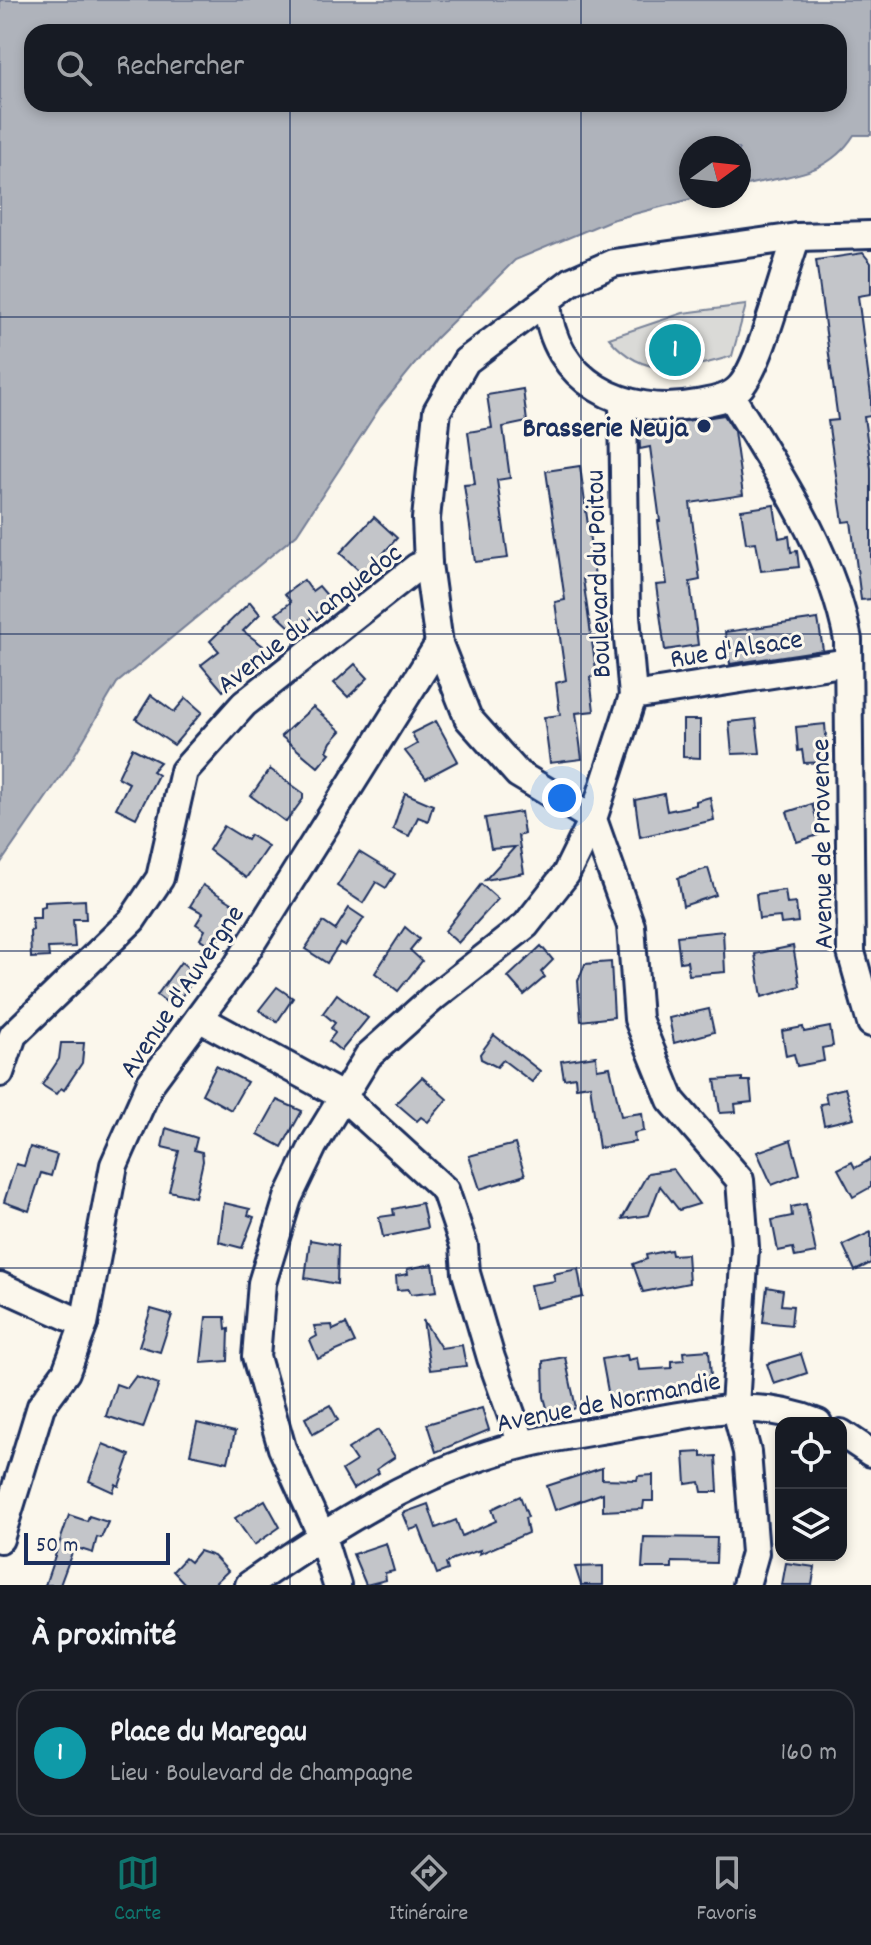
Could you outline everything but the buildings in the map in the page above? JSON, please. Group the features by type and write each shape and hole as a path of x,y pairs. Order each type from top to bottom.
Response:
{"street":[{"path":"746,1585 755,1553 747,1452 735,1406 745,1247 740,1180 671,1100 638,1019 631,926 593,819 518,774 468,718 439,644 428,564 426,519 437,411 466,361 511,324 547,302 572,281 613,263 797,237 871,235"},
{"path":"547,302 554,337 581,378 596,390 623,402 662,409 731,396 751,369 797,237"},
{"name":"Avenue de Provence","path":"731,396 795,501 841,603 848,662 851,952 871,1023"},
{"name":"Boulevard du Poitou","path":"623,402 626,616 633,696"},
{"name":"Avenue du Languedoc","path":"0,1073 13,1035 132,920 160,878 184,771 244,704 417,567 428,564"},
{"name":"Avenue d'Auvergne","path":"0,1539 41,1406 66,1372 84,1324 114,1165 150,1084 290,885 439,644"},
{"name":"Rue d'Alsace","path":"633,696 848,662"},
{"path":"337,1585 321,1534 282,1448 256,1357 262,1283 288,1198 342,1096 368,1056 434,997 526,925 566,874 593,819 633,696"},
{"path":"199,1018 342,1096 445,1190 464,1246 466,1273 491,1358 522,1444"},
{"path":"0,1286 84,1324"},
{"name":"Avenue de Normandie","path":"249,1585 321,1534 416,1483 522,1444 735,1406 794,1413 804,1417"},
{"path":"847,1437 871,1453"}],"shaded area":[{"path":"0,0 871,0 871,135 854,135 843,149 817,168 751,184 751,136 679,136 679,202 611,220 515,260 435,339 380,407 297,534 117,683 68,766 0,864"},
{"path":"746,305 732,356 715,361 682,368 651,366 622,351 609,338 683,313"}],"place":[{"name":"Place du Maregau","path":"675,350"},
{"name":"Brasserie Neuja","path":"704,426"}]}
